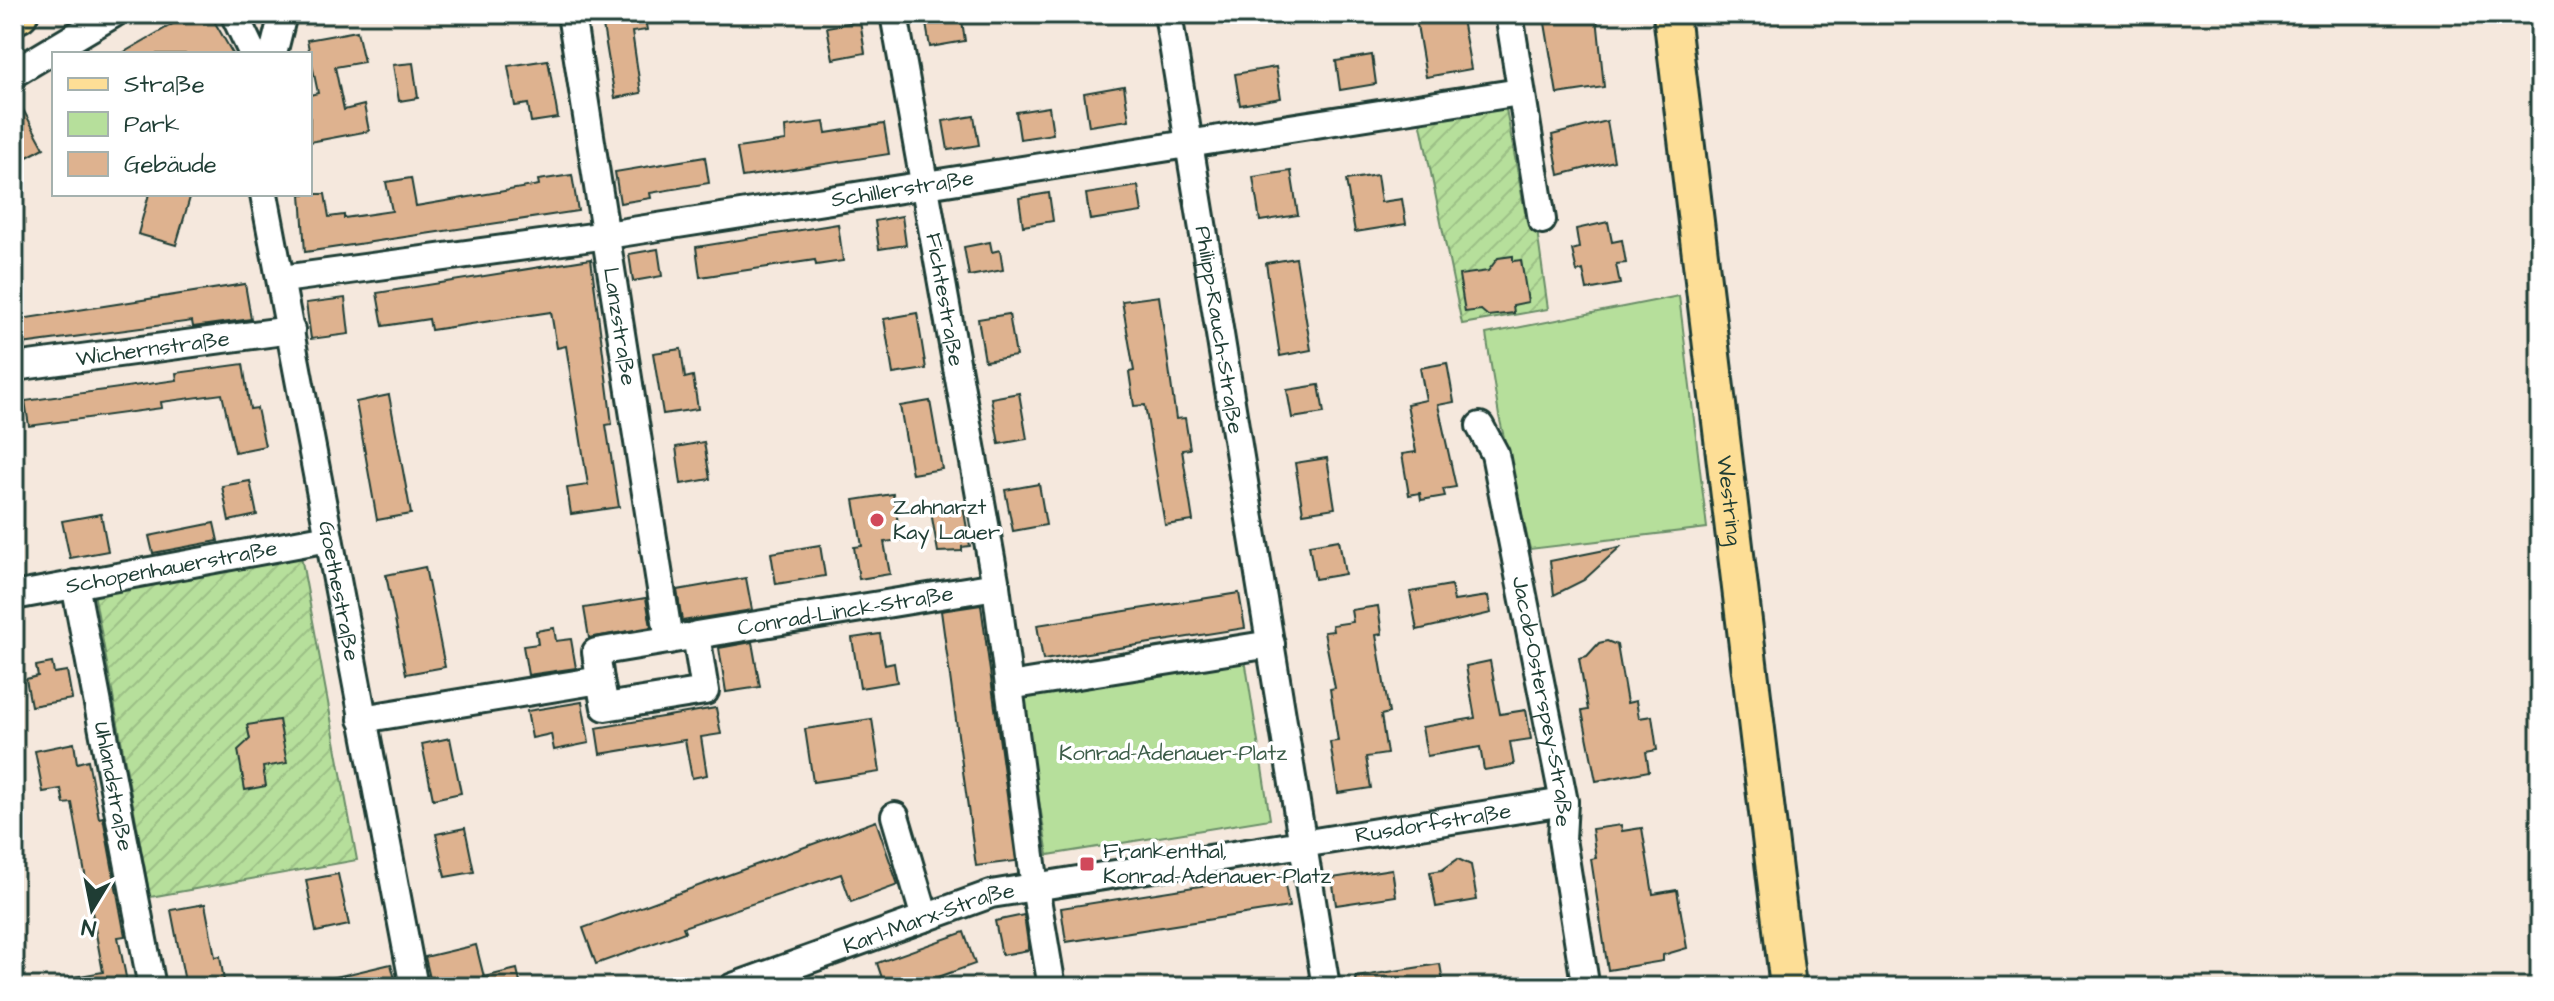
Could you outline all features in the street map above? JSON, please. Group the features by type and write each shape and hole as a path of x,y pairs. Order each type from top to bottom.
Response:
{"main road":[{"path":"14,17 20,14"},
{"name":"Westring","path":"1671,14 1788,987"}],"street":[{"path":"14,73 113,14"},
{"path":"234,14 252,52"},
{"path":"274,52 283,14"},
{"name":"Lanzstraße","path":"571,14 669,640"},
{"name":"Fichtestraße","path":"894,14 996,586"},
{"name":"Philipp-Rauch-Straße","path":"1168,14 1326,987"},
{"path":"1509,14 1542,220"},
{"name":"Schillerstraße","path":"283,279 607,235 1520,92"},
{"name":"Goethestraße","path":"264,196 283,279 414,987"},
{"name":"Wichernstraße","path":"14,367 291,330"},
{"name":"Jacob-Osterspey-Straße","path":"1480,426 1495,454 1564,802 1562,839 1585,983"},
{"name":"Schopenhauerstraße","path":"14,596 329,538"},
{"name":"Uhlandstraße","path":"75,584 152,987"},
{"path":"996,586 1035,887 1052,987"},
{"name":"Conrad-Linck-Straße","path":"600,680 596,652 996,586"},
{"path":"362,719 600,680 605,707 705,691 696,635"},
{"path":"1009,686 1271,644"},
{"name":"Rusdorfstraße","path":"1303,844 1564,802"},
{"path":"895,816 925,918"},
{"path":"1035,887 1303,844"},
{"name":"Karl-Marx-Straße","path":"733,987 991,894 1035,887"}],"green space":[{"path":"1506,109 1525,212 1536,223 1548,309 1462,324 1420,120"},
{"path":"1679,296 1707,528 1530,549 1499,416 1486,334"},
{"path":"301,556 357,860 150,897 94,593"},
{"name":"Konrad-Adenauer-Platz","path":"1245,659 1270,819 1048,855 1022,696"}],"building":[{"path":"190,14 210,14 232,52 124,52"},
{"path":"601,14 644,14 647,30 632,32 641,93 615,98"},
{"path":"961,14 965,41 930,47 925,18"},
{"path":"1461,14 1471,69 1426,77 1416,19"},
{"path":"1597,17 1604,87 1557,94 1545,23"},
{"path":"860,21 865,53 833,59 827,27"},
{"path":"357,31 364,62 335,67 344,110 364,105 369,131 312,142 312,94 318,93 312,52 307,40"},
{"path":"1372,55 1376,84 1340,90 1336,61"},
{"path":"548,60 558,118 531,122 528,104 515,106 508,66"},
{"path":"413,63 418,98 399,101 393,65"},
{"path":"1276,67 1281,98 1240,105 1235,74"},
{"path":"1124,86 1129,120 1089,126 1084,93"},
{"path":"14,93 44,148 14,164"},
{"path":"1049,107 1053,134 1020,139 1016,112"},
{"path":"974,116 979,145 948,150 943,121"},
{"path":"1607,121 1614,161 1559,175 1552,135"},
{"path":"824,122 826,133 884,124 889,154 742,177 737,148 786,141 785,127"},
{"path":"705,157 709,183 650,193 651,198 620,203 615,172"},
{"path":"1291,171 1298,215 1260,221 1253,177"},
{"path":"572,175 578,211 305,252 301,196 325,194 329,217 344,215 344,218 392,211 386,182 411,178 416,206 539,185 538,180"},
{"path":"1377,175 1381,202 1402,199 1406,224 1355,232 1346,180"},
{"path":"1138,186 1142,212 1090,220 1086,194"},
{"path":"1049,193 1053,221 1023,226 1019,198"},
{"path":"148,196 190,196 176,245 138,234"},
{"path":"902,216 906,245 879,249 875,221"},
{"path":"1608,222 1612,242 1622,240 1626,263 1616,264 1620,284 1587,290 1583,270 1577,272 1572,250 1579,248 1576,229"},
{"path":"838,224 843,261 816,265 815,260 700,277 696,247"},
{"path":"990,242 992,252 1000,250 1003,270 969,276 964,247"},
{"path":"658,249 662,276 633,281 629,254"},
{"path":"1513,256 1513,261 1521,260 1528,302 1513,305 1514,313 1488,316 1481,310 1465,312 1459,275 1488,271 1498,258"},
{"path":"1296,258 1311,350 1280,356 1266,263"},
{"path":"591,259 612,424 606,425 619,507 571,514 567,488 588,485 566,346 557,348 551,312 431,330 429,319 383,326 377,293"},
{"path":"245,284 251,319 193,327 192,321 14,345 14,320"},
{"path":"1159,296 1176,419 1185,418 1190,449 1182,450 1193,521 1165,525 1145,405 1134,406 1129,372 1134,371 1122,301"},
{"path":"345,298 349,334 311,339 306,303"},
{"path":"917,313 926,369 893,374 884,319"},
{"path":"1009,314 1016,356 985,361 978,319"},
{"path":"681,349 685,378 693,376 698,409 663,414 653,353"},
{"path":"1447,363 1454,402 1438,405 1456,487 1443,489 1445,496 1421,500 1420,493 1409,495 1402,454 1416,452 1407,404 1426,400 1420,368"},
{"path":"243,364 250,409 257,408 265,446 235,452 222,394 161,402 162,408 29,426 25,401 177,380 176,373"},
{"path":"1319,385 1324,413 1292,418 1287,390"},
{"path":"1019,393 1027,439 999,444 991,398"},
{"path":"389,395 411,514 377,520 356,402"},
{"path":"930,401 942,469 912,474 900,406"},
{"path":"704,442 710,479 681,484 676,447"},
{"path":"1327,458 1335,508 1303,513 1295,463"},
{"path":"250,481 257,515 229,521 222,486"},
{"path":"1039,484 1046,525 1013,531 1005,490"},
{"name":"Zahnarzt Kay Lauer","path":"893,494 901,540 884,542 890,574 859,579 854,547 862,546 854,500"},
{"path":"963,506 970,546 962,547 962,551 938,552 931,512"},
{"path":"101,514 108,551 70,558 62,521"},
{"path":"214,523 218,541 153,553 149,536"},
{"path":"1339,540 1345,574 1315,579 1309,545"},
{"path":"820,545 825,576 776,584 771,553"},
{"path":"1620,547 1584,580 1554,595 1550,561"},
{"path":"425,567 445,667 406,674 386,575"},
{"path":"746,578 752,610 682,621 677,590"},
{"path":"1451,585 1454,601 1488,596 1491,613 1417,630 1410,592"},
{"path":"1239,593 1245,628 1043,660 1037,625"},
{"path":"646,598 651,627 589,638 584,608"},
{"path":"981,605 1016,861 976,866 941,611"},
{"path":"1378,606 1382,634 1376,635 1389,713 1381,715 1387,754 1366,757 1371,788 1338,793 1330,742 1338,741 1330,689 1335,688 1324,632 1333,631 1332,625 1353,622 1351,610"},
{"path":"554,628 556,641 571,639 576,668 528,675 523,646 538,644 536,631"},
{"path":"880,634 885,665 894,663 897,682 860,688 852,638"},
{"path":"1607,641 1617,645 1627,703 1636,701 1639,718 1652,716 1657,750 1646,752 1649,771 1596,781 1582,711 1588,710 1579,658 1587,656 1599,643"},
{"path":"752,642 760,687 726,692 719,648"},
{"path":"1490,661 1500,714 1526,710 1531,739 1510,742 1514,765 1484,770 1480,747 1427,756 1422,727 1475,718 1466,666"},
{"path":"52,663 54,673 67,671 72,699 31,706 26,679 38,676 36,666"},
{"path":"582,702 589,743 554,750 551,734 532,738 527,711"},
{"path":"716,708 721,734 701,737 707,775 692,778 685,740 600,754 596,728"},
{"path":"872,719 880,772 813,782 805,729"},
{"path":"279,720 287,763 263,767 266,786 245,790 238,750 250,739 247,725"},
{"path":"450,738 461,793 433,799 422,744"},
{"path":"74,743 77,763 88,760 99,818 103,817 125,936 118,937 128,987 69,987 68,978 103,972 72,803 64,804 61,789 43,792 35,751"},
{"path":"876,821 898,885 851,902 841,874 683,927 685,932 596,964 583,928"},
{"path":"1621,825 1622,831 1642,828 1653,894 1677,890 1687,948 1663,955 1663,961 1608,970 1591,859 1596,858 1592,829"},
{"path":"465,828 474,872 445,877 436,834"},
{"path":"1458,859 1471,865 1477,900 1436,907 1430,872 1442,870"},
{"path":"1392,869 1396,896 1336,905 1332,878"},
{"path":"1283,873 1289,907 1066,942 1061,908"},
{"path":"338,874 349,925 316,932 306,880"},
{"path":"205,904 215,957 220,956 225,987 186,987 171,910"},
{"path":"1024,915 1029,950 1002,955 995,921"},
{"path":"964,932 975,964 910,987 885,987 877,963"},
{"path":"476,945 484,977 517,969 521,987 471,987 470,980 432,987 425,957"},
{"path":"391,964 397,987 324,987 323,980"},
{"path":"1440,964 1444,987 1357,987 1356,977"}],"place":[{"name":"Zahnarzt Kay Lauer","path":"877,520"},
{"name":"Frankenthal, Konrad-Adenauer-Platz","path":"1087,864"}]}
